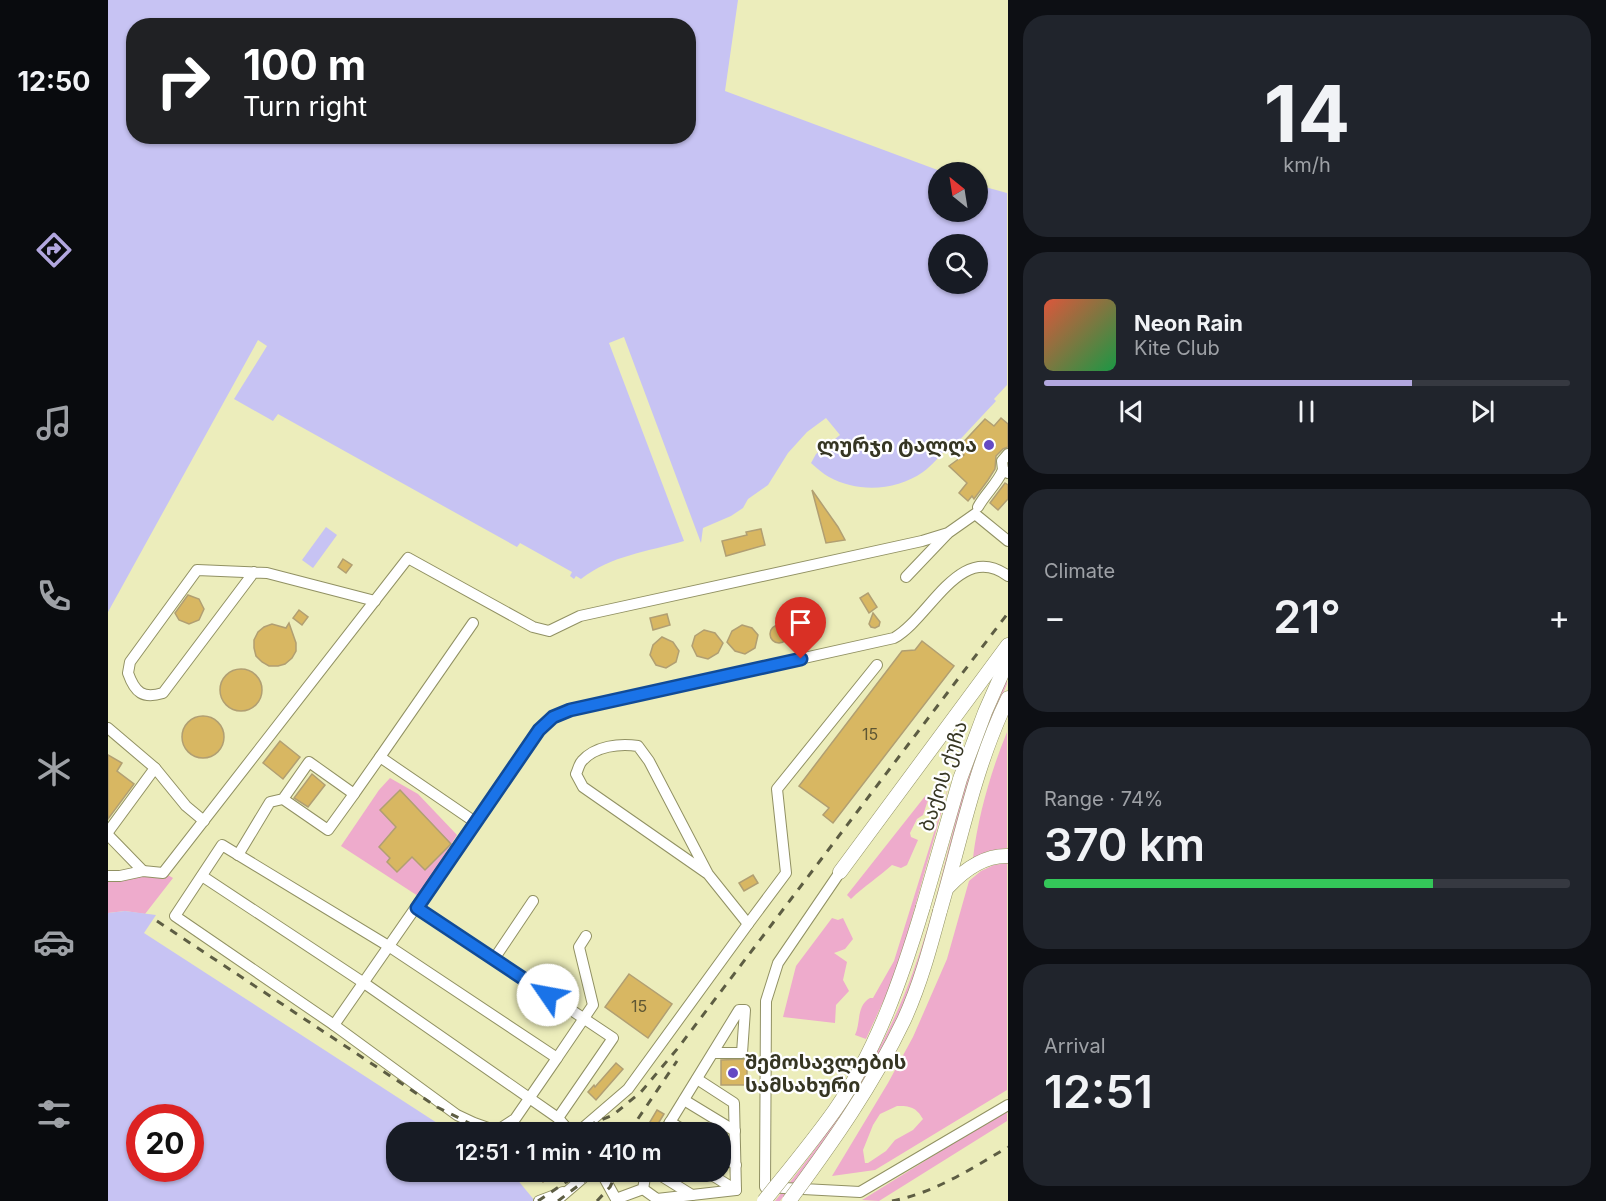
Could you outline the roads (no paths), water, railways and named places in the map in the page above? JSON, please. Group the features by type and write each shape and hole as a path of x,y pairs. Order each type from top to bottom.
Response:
{"main road":[{"path":"840,872 1008,645"},
{"name":"ბაქოს ქუჩა","path":"766,1196 836,1109 861,1065 892,1001 923,907 960,779 985,712 1008,660"},
{"name":"ბაქოს ქუჩა","path":"789,1201 836,1139 857,1106 904,1020 924,967 974,783 998,717 1008,698"},
{"path":"946,889 958,876 975,864 1000,855 1008,856"}],"street":[{"path":"978,507 986,493 1005,471 1002,461 1008,453"},
{"path":"906,577 948,533 975,514 1008,541"},
{"path":"108,876 143,871 163,873 408,558 533,627 549,631 580,616 922,541 948,533"},
{"path":"334,1025 539,730 553,717 570,710 894,638 905,632 966,570 988,566 1008,576"},
{"path":"254,572 163,693 150,696 138,691 128,674 130,662 197,570 254,572 267,573 375,601"},
{"path":"283,799 328,830 473,623"},
{"path":"590,1122 628,1089 786,873 777,789 877,665"},
{"path":"108,729 155,768 186,806 204,821"},
{"path":"708,874 583,787 576,774 581,762 595,751 604,748 624,743 638,746 649,761 708,874 748,924"},
{"path":"380,757 476,822"},
{"path":"238,855 270,802 283,799 309,762 354,794"},
{"path":"143,871 108,834 155,768"},
{"path":"557,1058 390,947 222,845 175,916 334,1025 457,1115 488,1128 501,1128 515,1119 529,1098 557,1058 593,1005 579,946 586,936"},
{"path":"840,872 778,963 766,1001 766,1196 860,1192"},
{"path":"202,876 364,983 561,1122"},
{"path":"494,959 533,901"},
{"path":"417,908 613,1038 558,1118"},
{"path":"670,1122 713,1053"},
{"path":"697,1079 734,1103 736,1190"},
{"path":"684,1100 735,1131"},
{"path":"846,1201 1008,1105"},
{"path":"731,1162 736,1165"},
{"path":"556,1201 578,1182"},
{"path":"606,1182 616,1200 643,1189"},
{"path":"643,1189 644,1182"},
{"path":"671,1182 692,1195"},
{"path":"724,1182 736,1190"},
{"path":"643,1189 657,1199 736,1190"},
{"path":"539,1201 568,1190"}],"railway":[{"path":"597,1122 613,1115 641,1092 678,1048 1008,613"},
{"path":"157,921 437,1107 467,1122"},
{"path":"636,1122 677,1061"},
{"path":"892,1201 937,1186 1008,1147"},
{"path":"538,1201 566,1182"},
{"path":"558,1201 583,1182"},
{"path":"597,1201 612,1182"}],"place":[{"name":"ლურჯი ტალღა","path":"989,445"},
{"name":"შემოსავლების სამსახური","path":"733,1073"}]}
